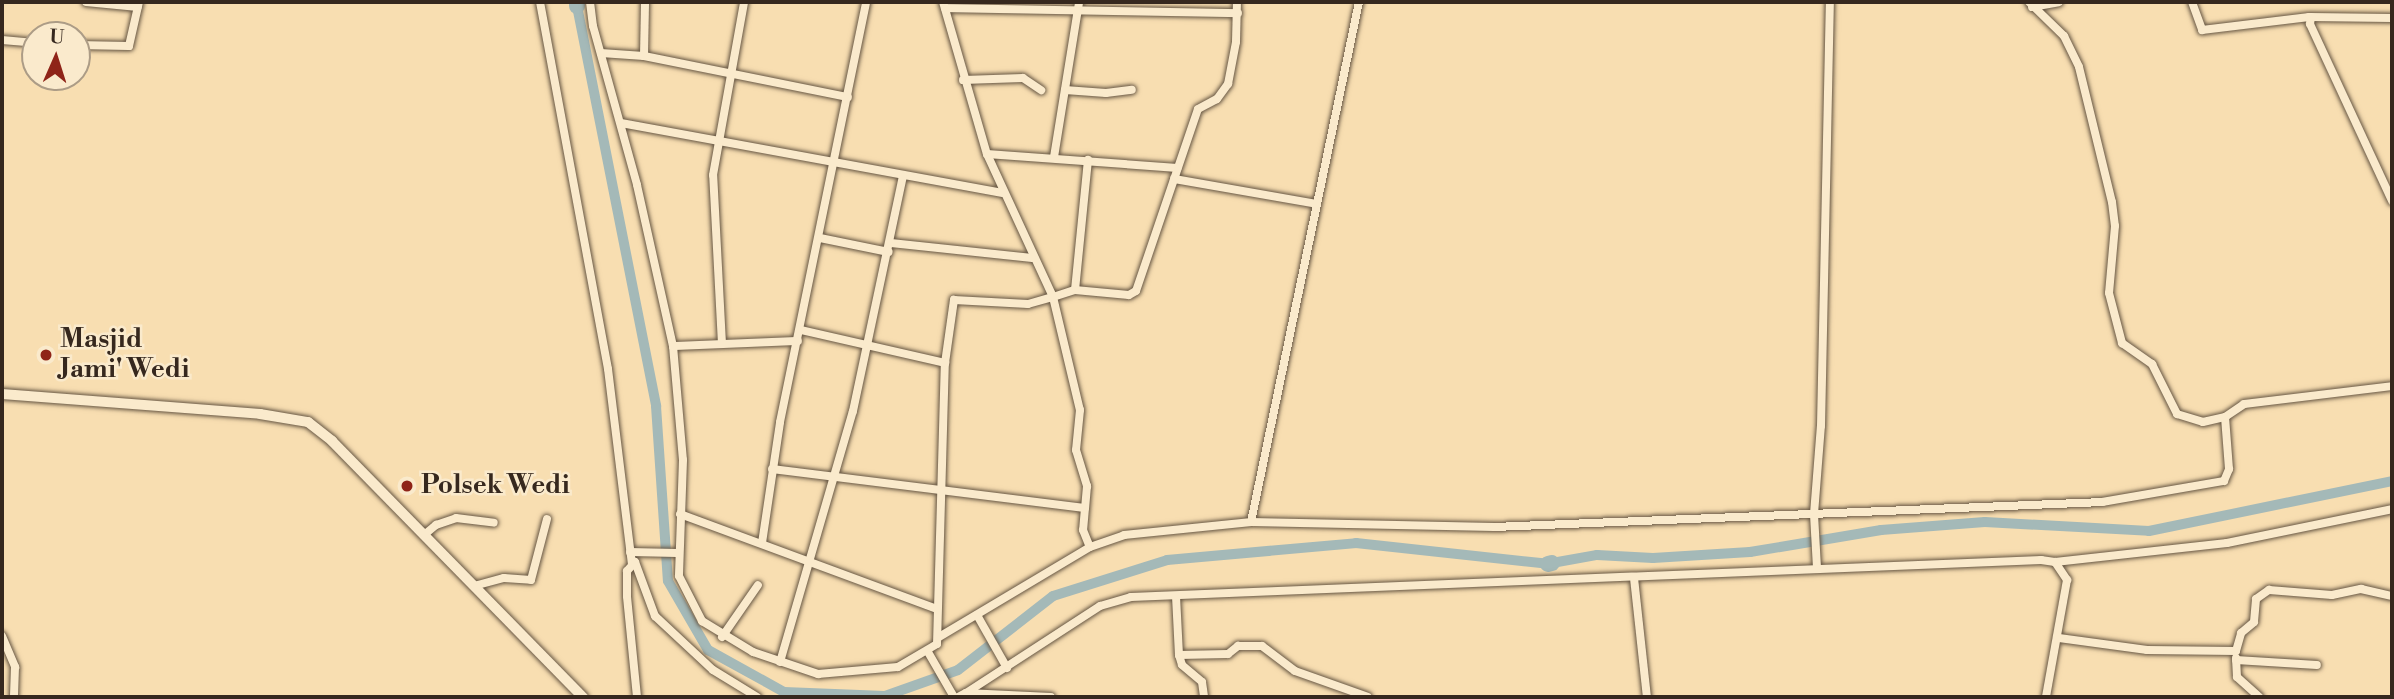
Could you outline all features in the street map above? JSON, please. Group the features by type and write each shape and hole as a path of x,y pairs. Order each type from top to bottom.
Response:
{"main road":[{"path":"2,394 260,414 308,422 320,429 583,697"}],"street":[{"path":"86,2 138,5 128,46 91,45"},
{"path":"540,2 596,296 632,564 627,571 628,627 636,697"},
{"path":"590,2 673,346 681,407 680,514 676,553 681,582 690,604 702,621 722,637 780,662 818,674 860,674 898,667 930,655 939,637 937,608 943,489 945,363 953,300 1029,304 1075,290 1135,293 1162,225 1177,168 1200,105 1217,99 1228,85 1238,13 1237,2"},
{"path":"644,56 645,2"},
{"path":"722,344 712,190 718,139 744,2"},
{"path":"762,543 772,469 866,2"},
{"path":"1054,157 1079,2"},
{"path":"1251,522 1359,2"},
{"path":"1817,566 1814,512 1821,426 1830,2"},
{"path":"2031,4 2059,2"},
{"path":"2192,2 2202,30 2311,17 2392,18"},
{"path":"2031,4 2067,41 2082,79 2112,202 2115,226 2109,293 2122,343 2152,364 2177,414 2203,422 2225,417 2249,402 2392,386"},
{"path":"1090,547 1083,530 1087,486 1076,450 1080,411 1053,297 1032,258 987,154 963,80 944,5 992,5 1077,12 1238,13"},
{"path":"2311,17 2310,24 2392,201"},
{"path":"2,40 21,42"},
{"path":"601,53 644,56 848,97"},
{"path":"963,80 1023,78 1041,90"},
{"path":"1065,90 1106,93 1132,90"},
{"path":"621,122 1003,193"},
{"path":"987,154 1177,168"},
{"path":"1075,290 1088,160"},
{"path":"780,662 811,564 869,347 903,176"},
{"path":"1174,179 1317,204"},
{"path":"820,238 890,248 1032,258"},
{"path":"801,330 945,363"},
{"path":"673,346 798,341"},
{"path":"939,637 978,617 1090,547 1142,532 1251,522 1494,527 2076,503 2219,484 2227,479 2230,469 2225,417"},
{"path":"772,469 1085,508"},
{"path":"957,696 1111,601 1176,596 1634,578 1817,566 2055,562 2227,543 2392,509"},
{"path":"680,514 937,608"},
{"path":"424,535 436,524 456,519 494,523"},
{"path":"474,586 504,578 531,580 547,519"},
{"path":"630,552 676,553"},
{"path":"2046,697 2059,638 2067,580 2055,562"},
{"path":"632,564 639,564 652,611 679,642 757,697"},
{"path":"1634,578 1647,697"},
{"path":"722,637 758,585"},
{"path":"2259,697 2240,681 2236,656 2241,634 2252,626 2256,599 2269,590 2332,596 2361,589 2392,596"},
{"path":"1176,596 1179,655 1182,665 1202,682 1204,697"},
{"path":"978,617 1005,666"},
{"path":"2059,638 2147,650 2317,665"},
{"path":"3,640 15,667 13,697"},
{"path":"1179,655 1228,654 1238,646 1262,646 1297,672 1368,697"},
{"path":"930,655 957,696"},
{"path":"957,696 1051,697"}],"waterway":[{"path":"577,6 656,406 668,581 708,650 784,692 885,696 958,670 1053,596 1167,560 1356,543 1548,564"},
{"path":"1552,563 1597,555 1653,558 1750,552 1881,530 1985,522 2149,531 2392,481"},
{"path":"1548,564 1552,563"}],"place":[{"name":"Masjid Jami' Wedi","path":"46,355"},
{"name":"Polsek Wedi","path":"407,486"}]}
